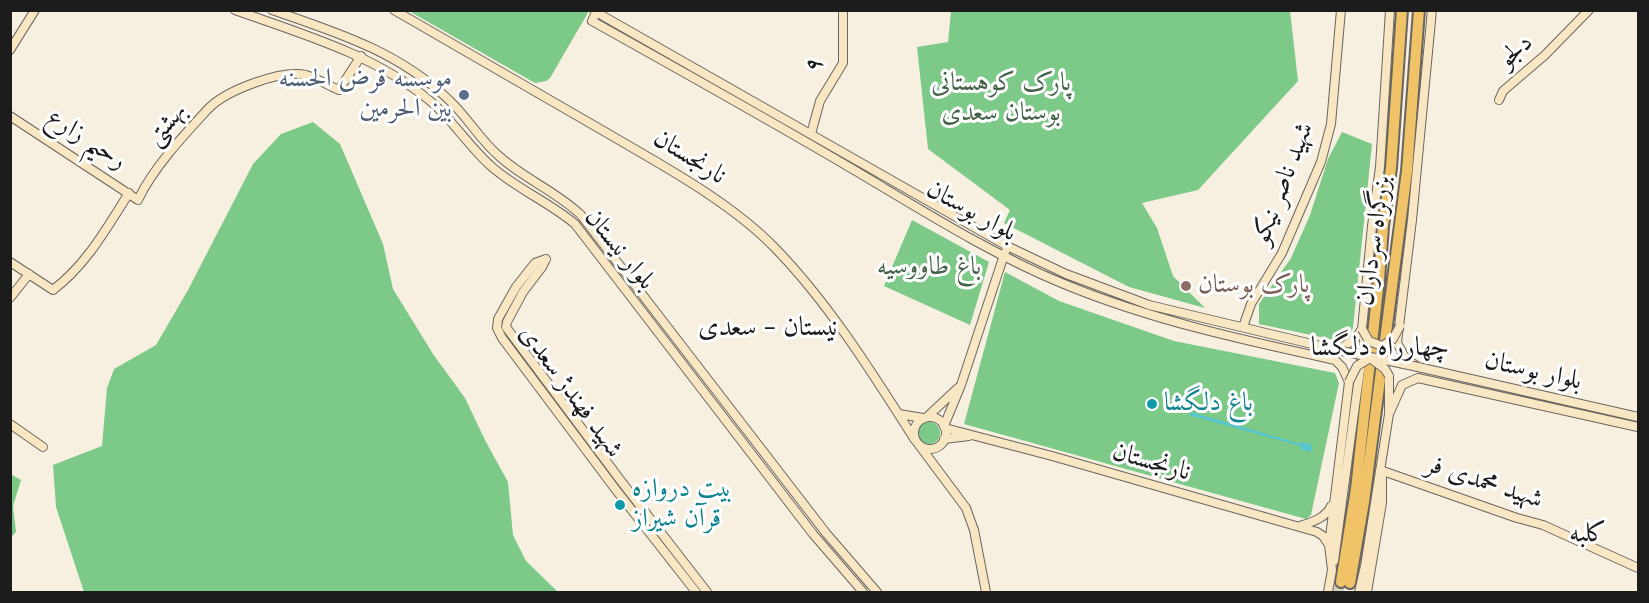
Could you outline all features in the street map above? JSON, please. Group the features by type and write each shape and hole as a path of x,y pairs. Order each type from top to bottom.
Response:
{"highway":[{"name":"بزرگراه سرداران","path":"1402,10 1391,71 1391,168 1346,583 1364,502 1406,182 1419,10"}],"main road":[{"path":"10,50 35,10"},
{"name":"بلوار نیستان","path":"235,10 361,56 412,86 454,123 467,141 492,166 575,224 813,534 863,592"},
{"name":"بلوار نیستان","path":"272,10 367,45 413,71 451,101 500,158 566,200 581,214 826,534 877,592"},
{"name":"نارنجستان","path":"394,10 637,150 727,207 776,249 815,296 966,508 975,530 986,592"},
{"name":"۹","path":"811,134 820,101 843,63 843,10"},
{"name":"شهید ناصر نیکو","path":"1243,327 1251,304 1282,253 1321,162 1331,124 1341,10"},
{"path":"1337,350 1351,343 1362,329 1391,71 1390,10"},
{"path":"1418,367 1406,359 1397,343 1431,10"},
{"name":"دلجو","path":"1499,100 1503,91 1539,61 1589,10"},
{"name":"بلوار بوستان","path":"1349,382 1342,367 1335,360 1178,324 1119,306 1061,283 1004,255 907,201 754,111 592,21 597,11 1007,246 1066,274 1122,296 1168,310 1370,358 1638,417"},
{"name":"بهشتی","path":"138,200 150,178 209,108 248,85 279,76 306,75 339,90 361,56"},
{"name":"رحیم زارع","path":"10,116 138,200"},
{"path":"907,201 911,192"},
{"path":"10,262 53,290 71,276 93,250 129,193"},
{"path":"945,439 945,427 1007,246"},
{"name":"شهید فهندژ سعدی","path":"696,592 616,490 502,338 497,328 498,319 516,287 535,263 546,259 523,292 507,322 506,327 509,333 707,592"},
{"path":"10,298 28,274"},
{"path":"1328,592 1360,380 1366,315 1379,279"},
{"path":"1119,306 1122,296"},
{"path":"1362,329 1372,343 1382,346 1393,339 1400,326"},
{"path":"1332,570 1329,545 1349,382 1358,366 1370,358 1385,369 1389,376 1389,414 1359,592"},
{"name":"بلوار بوستان","path":"1389,414 1402,385 1418,378 1638,427"},
{"path":"961,385 916,425 914,429 917,442 928,448 937,447 945,439 974,435"},
{"path":"899,414 937,418 945,427"},
{"path":"10,424 43,447"},
{"name":"نارنجستان","path":"945,427 1317,532 1329,545"},
{"path":"936,467 937,447"},
{"path":"1367,592 1383,503 1380,470"},
{"name":"شهید محمدی فر","path":"1380,470 1543,525 1638,568"},
{"path":"1299,527 1317,521 1329,511 1334,499"}],"green space":[{"path":"409,11 589,11 550,78 535,83"},
{"name":"پارک کوهستانی بوستان سعدی","path":"951,11 1290,11 1298,81 1198,190 1142,203 1157,228 1173,276 1205,308 1129,287 1004,223 1010,210 928,149 917,47 948,42"},
{"path":"313,122 340,144 383,244 393,289 433,354 465,398 508,482 513,535 526,561 558,592 84,592 56,507 53,465 102,446 107,388 114,369 156,345 188,290 253,164 281,134"},
{"path":"1342,132 1372,144 1353,328 1349,334 1335,340 1259,324 1259,304 1291,258 1310,215 1328,159"},
{"name":"باغ طاووسیه","path":"912,220 989,262 970,325 884,286"},
{"name":"باغ دلگشا","path":"1005,272 1059,301 1174,341 1335,373 1339,383 1311,515 1306,519 964,424"},
{"path":"929,422 937,425 940,433 937,441 929,444 921,441 918,433 921,425"},
{"path":"10,474 21,480 13,506 16,532 11,537"}],"water":[{"path":"1191,412 1301,444 1302,442 1311,444 1312,449 1310,452 1300,449 1300,446 1189,415"}],"tunnel":[{"path":"1338,592 1341,582"}],"place":[{"name":"موسسه قرض الحسنه بین الحرمین","path":"464,95"},
{"name":"پارک بوستان","path":"1186,286"},
{"name":"باغ دلگشا","path":"1152,404"},
{"name":"بیت دروازه قرآن شیراز","path":"620,505"}],"district":[{"name":"نیستان - سعدی","path":"768,329"},
{"name":"چهارراه دلگشا","path":"1380,349"},
{"name":"کلبه","path":"1588,535"}]}
